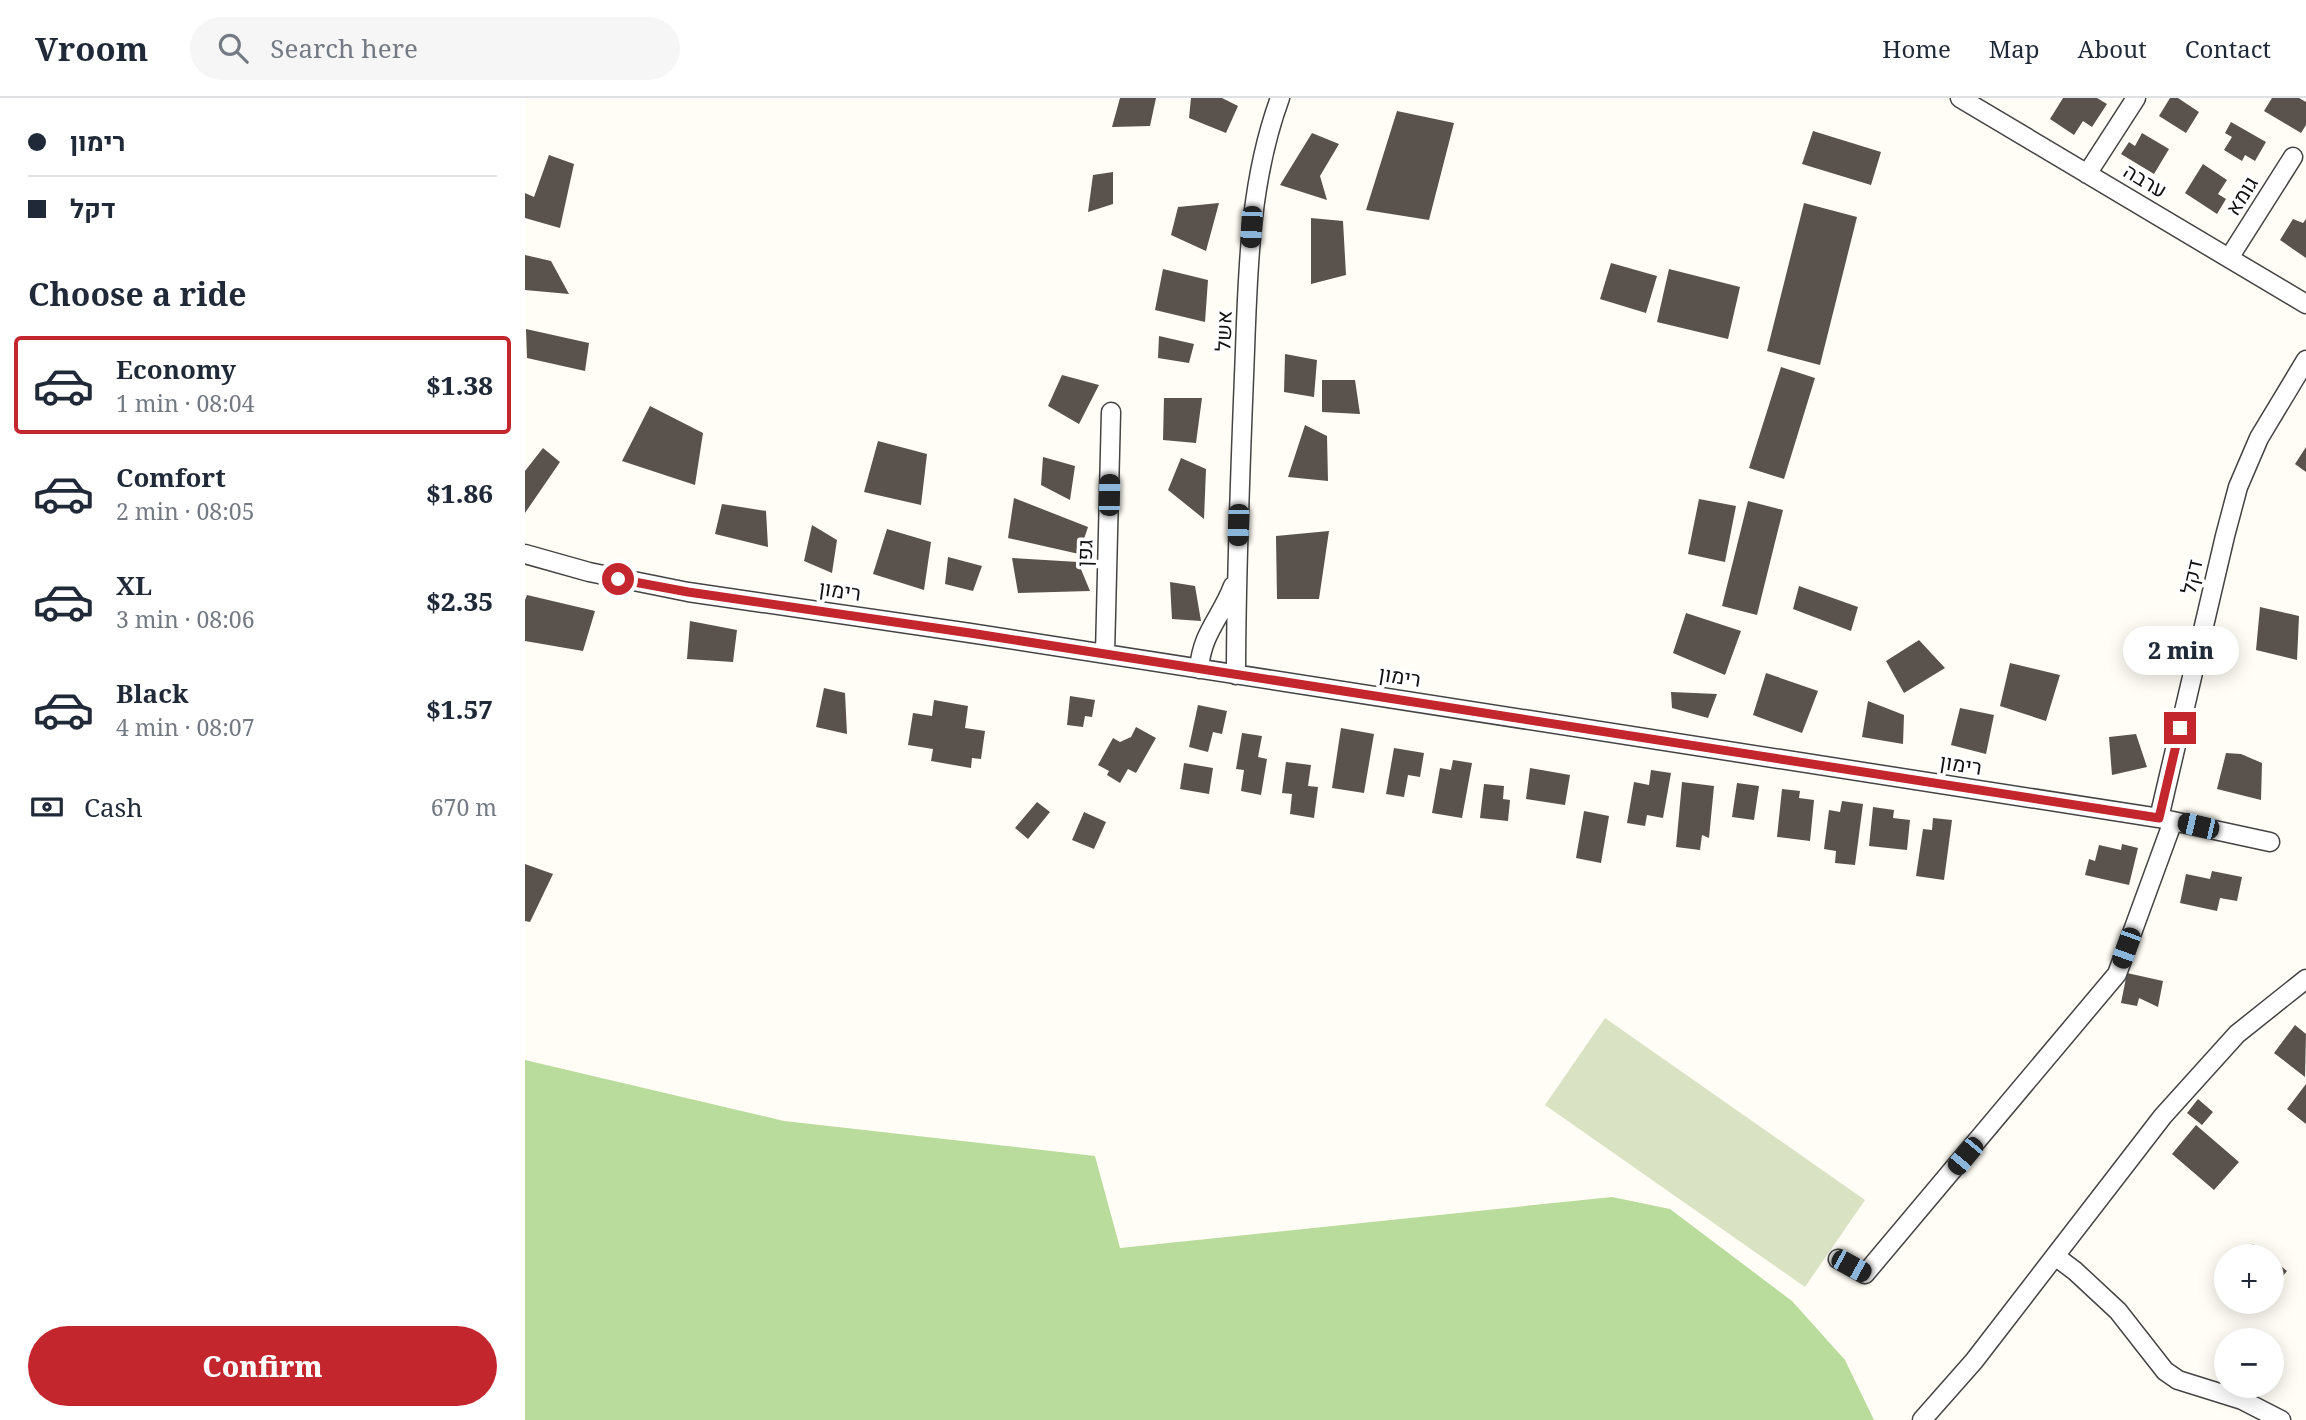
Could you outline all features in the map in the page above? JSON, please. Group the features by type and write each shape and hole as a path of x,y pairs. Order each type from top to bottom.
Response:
{"street":[{"name":"אשל","path":"1236,675 1236,569 1251,227 1261,159 1280,98"},
{"name":"ערבה","path":"1960,98 2306,303"},
{"path":"2087,174 2136,98"},
{"name":"גומא","path":"2229,258 2293,157"},
{"name":"דקל","path":"1837,1259 1865,1274 2117,974 2166,819 2225,536 2238,487 2259,438 2306,360"},
{"name":"גפן","path":"1105,654 1111,412"},
{"name":"רימון","path":"525,554 642,584 2166,819 2270,842"},
{"name":"אשל","path":"1199,669 1203,643 1233,588 1236,569"},
{"path":"1922,1420 1974,1361 2163,1116 2237,1034 2306,979"},
{"path":"2055,1256 2075,1270 2117,1311 2165,1371 2178,1380 2242,1400 2281,1420"}],"green space":[{"path":"1605,1018 1865,1200 1805,1287 1545,1105"},
{"path":"525,1060 784,1121 1095,1156 1120,1248 1612,1197 1670,1209 1792,1301 1845,1360 1874,1420 525,1420"}],"building":[{"path":"1120,98 1156,98 1150,126 1112,127"},
{"path":"1191,98 1222,98 1238,106 1226,133 1189,118"},
{"path":"2063,98 2097,98 2107,104 2092,127 2083,121 2074,135 2050,119"},
{"path":"2170,98 2178,98 2199,112 2186,133 2159,116"},
{"path":"2272,98 2299,98 2306,102 2306,125 2301,133 2264,111"},
{"path":"1397,111 1454,123 1429,220 1366,210"},
{"path":"2231,122 2266,142 2255,161 2245,155 2242,161 2224,150 2232,137 2225,133"},
{"path":"1813,131 1881,152 1871,185 1802,164"},
{"path":"1312,133 1339,144 1320,176 1327,200 1280,185"},
{"path":"2142,133 2169,149 2154,174 2121,154 2129,142 2135,146"},
{"path":"549,155 574,164 560,228 525,218 525,193 534,197"},
{"path":"2203,164 2227,180 2218,194 2226,199 2217,214 2185,193"},
{"path":"1113,172 1113,204 1088,212 1093,175"},
{"path":"1219,203 1206,251 1171,235 1178,207"},
{"path":"1804,203 1857,217 1820,365 1767,351"},
{"path":"1311,218 1343,221 1346,275 1311,284"},
{"path":"2293,219 2303,223 2306,219 2306,258 2280,240"},
{"path":"525,255 551,261 569,294 525,290"},
{"path":"1611,263 1657,276 1646,313 1600,299"},
{"path":"1163,269 1208,280 1205,322 1155,310"},
{"path":"1669,269 1740,287 1728,339 1657,322"},
{"path":"526,329 589,343 585,371 527,358"},
{"path":"1159,336 1194,344 1189,363 1158,358"},
{"path":"1285,354 1317,360 1314,397 1284,392"},
{"path":"1781,367 1815,378 1784,479 1749,468"},
{"path":"1062,375 1099,385 1079,424 1048,406"},
{"path":"1322,380 1355,380 1360,414 1322,412"},
{"path":"1164,398 1202,398 1196,443 1163,440"},
{"path":"650,406 703,433 695,485 622,461"},
{"path":"1305,425 1327,436 1328,481 1288,477"},
{"path":"878,441 927,454 921,505 864,492"},
{"path":"2306,447 2306,472 2295,464"},
{"path":"543,448 560,462 525,513 525,471"},
{"path":"1043,457 1075,466 1070,500 1041,485"},
{"path":"1181,458 1206,469 1204,519 1168,490"},
{"path":"1014,498 1088,527 1079,554 1008,538"},
{"path":"1699,499 1736,506 1725,562 1688,554"},
{"path":"1748,501 1783,510 1757,615 1722,606"},
{"path":"722,504 766,511 768,547 715,534"},
{"path":"812,525 837,540 832,573 804,561"},
{"path":"887,529 931,542 924,590 873,574"},
{"path":"1329,531 1319,599 1277,599 1276,536"},
{"path":"948,557 982,566 973,591 945,584"},
{"path":"1012,558 1078,562 1090,591 1018,593"},
{"path":"1170,582 1195,586 1201,621 1172,619"},
{"path":"1799,586 1858,607 1851,631 1793,609"},
{"path":"527,595 595,611 583,651 525,641"},
{"path":"2260,607 2299,616 2297,660 2256,650"},
{"path":"1686,613 1741,631 1725,675 1673,653"},
{"path":"690,621 737,630 733,662 687,659"},
{"path":"1919,640 1945,668 1904,693 1886,661"},
{"path":"2010,663 2060,675 2046,721 2000,706"},
{"path":"1766,673 1818,691 1802,733 1753,715"},
{"path":"824,688 845,693 847,734 816,727"},
{"path":"1671,692 1717,694 1708,718 1672,708"},
{"path":"1070,696 1095,700 1092,717 1085,716 1083,727 1067,725"},
{"path":"934,700 968,706 965,728 985,731 981,759 972,758 971,768 931,761 933,749 908,745 913,713 932,716"},
{"path":"1868,701 1904,715 1903,744 1862,737"},
{"path":"1198,705 1227,711 1222,734 1213,732 1208,752 1189,747"},
{"path":"1960,708 1994,715 1986,754 1951,745"},
{"path":"1136,727 1156,738 1136,773 1128,769 1120,783 1107,775 1109,771 1098,765 1113,738 1120,742 1131,737"},
{"path":"1341,728 1374,734 1364,793 1332,788"},
{"path":"1242,733 1262,736 1258,757 1267,759 1261,795 1241,791 1244,770 1236,769"},
{"path":"2136,734 2147,767 2112,775 2109,737"},
{"path":"1394,748 1424,753 1420,777 1408,775 1404,797 1386,794"},
{"path":"2226,753 2241,754 2262,763 2261,800 2217,789"},
{"path":"1453,760 1472,763 1462,818 1432,813 1440,768 1451,770"},
{"path":"1286,762 1311,765 1308,786 1318,787 1314,818 1290,814 1292,794 1282,793"},
{"path":"1184,763 1213,768 1209,794 1180,789"},
{"path":"1530,768 1570,775 1565,805 1526,799"},
{"path":"1651,770 1671,773 1663,818 1647,815 1645,826 1627,823 1634,782 1649,785"},
{"path":"1682,782 1714,786 1709,838 1702,835 1700,850 1676,847"},
{"path":"1737,783 1759,786 1754,820 1732,817"},
{"path":"1484,784 1504,786 1503,799 1510,800 1508,821 1480,818"},
{"path":"1782,789 1800,791 1799,798 1814,800 1810,841 1777,837"},
{"path":"1842,801 1863,804 1855,865 1835,863 1836,851 1824,849 1829,810 1840,812"},
{"path":"1037,802 1050,812 1028,839 1015,828"},
{"path":"1873,807 1894,810 1893,818 1910,820 1907,850 1869,846"},
{"path":"1584,811 1609,816 1601,863 1576,858"},
{"path":"1084,812 1106,822 1094,849 1072,840"},
{"path":"1933,818 1952,820 1944,880 1916,876 1923,829 1932,830"},
{"path":"2122,844 2138,848 2129,885 2085,875 2089,859 2095,861 2099,845 2121,850"},
{"path":"525,864 553,874 530,922 525,921"},
{"path":"2212,871 2242,877 2237,901 2220,898 2217,911 2180,903 2186,874 2210,879"},
{"path":"2127,973 2163,981 2158,1007 2139,998 2137,1006 2121,1003"},
{"path":"2295,1025 2306,1034 2305,1077 2274,1053"},
{"path":"2306,1084 2306,1124 2287,1109"},
{"path":"2198,1099 2213,1112 2202,1125 2187,1113"},
{"path":"2196,1125 2239,1162 2214,1190 2172,1154"}],"route":[{"path":"618,579 688,592 970,633 2159,818 2180,728"}]}
